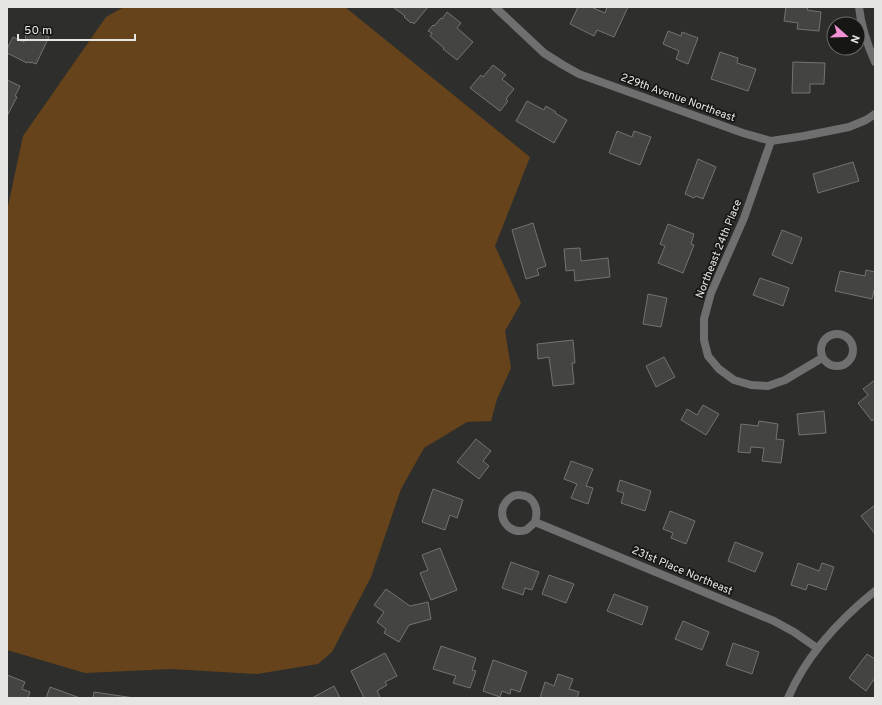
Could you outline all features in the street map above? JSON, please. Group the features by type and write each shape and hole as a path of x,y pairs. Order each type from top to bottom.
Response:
{"street":[{"name":"229th Avenue Northeast","path":"495,7 544,53 579,74 743,133 771,140 804,136 849,127 866,120 875,114"},
{"path":"859,7 861,22 875,62"},
{"name":"Northeast 24th Place","path":"771,140 744,218 711,293 704,320 704,340 708,356 719,369 734,380 750,385 768,386 785,380 822,358"},
{"path":"835,333 841,334 851,341 853,348 852,354 850,360 845,364 832,366 822,358 820,352 821,345 828,335 835,333"},
{"path":"519,495 530,499 537,509 535,522 526,530 513,530 508,527 502,516 502,510 507,499 519,495"},
{"name":"231st Place Northeast","path":"535,522 774,621 794,632 816,648"},
{"path":"788,698 794,684 816,648 842,621 875,591"}],"shaded area":[{"path":"124,7 345,7 530,157 495,246 521,303 505,331 511,368 497,399 491,421 467,422 424,448 401,489 371,577 332,652 318,664 257,674 171,669 85,673 7,650 7,211 23,136 106,17"}],"building":[{"path":"393,7 428,7 414,24"},
{"path":"578,7 591,7 605,13 607,7 628,7 614,37 597,30 594,36 570,24"},
{"path":"786,7 808,7 807,10 821,12 819,31 797,29 798,23 784,21"},
{"path":"447,12 461,23 457,28 473,42 457,60 430,36 432,33 428,31 441,18 442,19"},
{"path":"31,28 49,37 36,64 31,62 27,63 7,53 7,49 13,37 24,42 25,37"},
{"path":"668,31 681,36 682,32 698,38 688,64 676,59 679,51 663,44"},
{"path":"720,52 738,58 737,63 756,69 748,91 711,79"},
{"path":"793,62 825,63 824,84 810,84 810,93 792,93"},
{"path":"493,65 506,75 502,79 514,89 506,99 508,101 500,111 470,88 481,75 483,77"},
{"path":"7,80 20,86 15,96 17,97 7,116"},
{"path":"527,101 544,110 546,106 567,120 554,143 516,121"},
{"path":"617,131 632,137 634,131 651,137 640,165 609,153"},
{"path":"698,159 716,167 703,199 696,196 694,198 685,194"},
{"path":"853,162 859,181 818,193 813,174"},
{"path":"533,223 546,266 537,269 539,275 526,279 512,230"},
{"path":"668,224 694,234 691,244 694,245 683,273 658,263 665,246 660,244"},
{"path":"782,230 802,238 792,264 772,255"},
{"path":"580,248 581,261 608,258 610,277 575,281 574,270 566,271 564,249"},
{"path":"866,270 875,272 875,287 872,299 835,291 840,271 865,276"},
{"path":"760,278 789,288 783,306 753,295"},
{"path":"648,294 667,298 661,327 643,324"},
{"path":"573,340 575,363 572,363 574,384 553,386 549,357 538,359 537,344"},
{"path":"664,357 675,377 656,387 646,366"},
{"path":"875,380 875,418 872,421 858,403 868,395 863,389"},
{"path":"703,405 719,414 706,435 681,420 687,409 697,415"},
{"path":"824,411 826,433 799,435 797,414"},
{"path":"759,421 778,424 776,439 784,440 781,463 762,461 764,448 751,447 750,453 738,452 741,424 758,426"},
{"path":"476,439 491,451 483,461 489,466 479,479 457,462"},
{"path":"571,461 593,469 586,486 593,488 588,504 571,498 577,484 564,479"},
{"path":"620,480 651,491 645,511 621,503 624,493 617,491"},
{"path":"433,489 463,500 457,518 450,515 445,530 422,522"},
{"path":"875,505 875,534 861,516"},
{"path":"670,511 695,521 686,544 671,538 673,533 663,529"},
{"path":"735,542 763,553 755,572 728,561"},
{"path":"440,548 457,590 431,600 420,573 428,570 422,555"},
{"path":"511,562 539,572 532,590 525,588 523,595 502,588"},
{"path":"798,563 819,571 822,563 834,567 826,590 808,584 806,590 791,585"},
{"path":"549,575 574,584 566,603 542,594"},
{"path":"386,589 410,606 428,602 431,619 409,625 399,642 384,633 386,629 377,622 384,612 374,605"},
{"path":"614,594 648,607 642,625 607,611"},
{"path":"683,621 709,632 702,650 675,639"},
{"path":"733,643 759,652 752,674 726,665"},
{"path":"441,646 476,658 472,670 476,671 470,688 453,683 456,676 433,669"},
{"path":"385,653 397,676 385,682 387,685 377,691 380,697 364,698 351,671"},
{"path":"867,654 875,659 875,678 866,691 849,678"},
{"path":"493,660 527,672 520,692 511,689 510,694 502,691 500,697 483,691"},
{"path":"558,674 573,679 569,689 579,692 577,698 540,698 545,682 554,686"},
{"path":"7,675 25,682 22,689 30,692 28,698 7,698"},
{"path":"334,686 340,698 312,698"},
{"path":"50,687 80,698 46,698"},
{"path":"94,692 134,698 93,698"}]}
